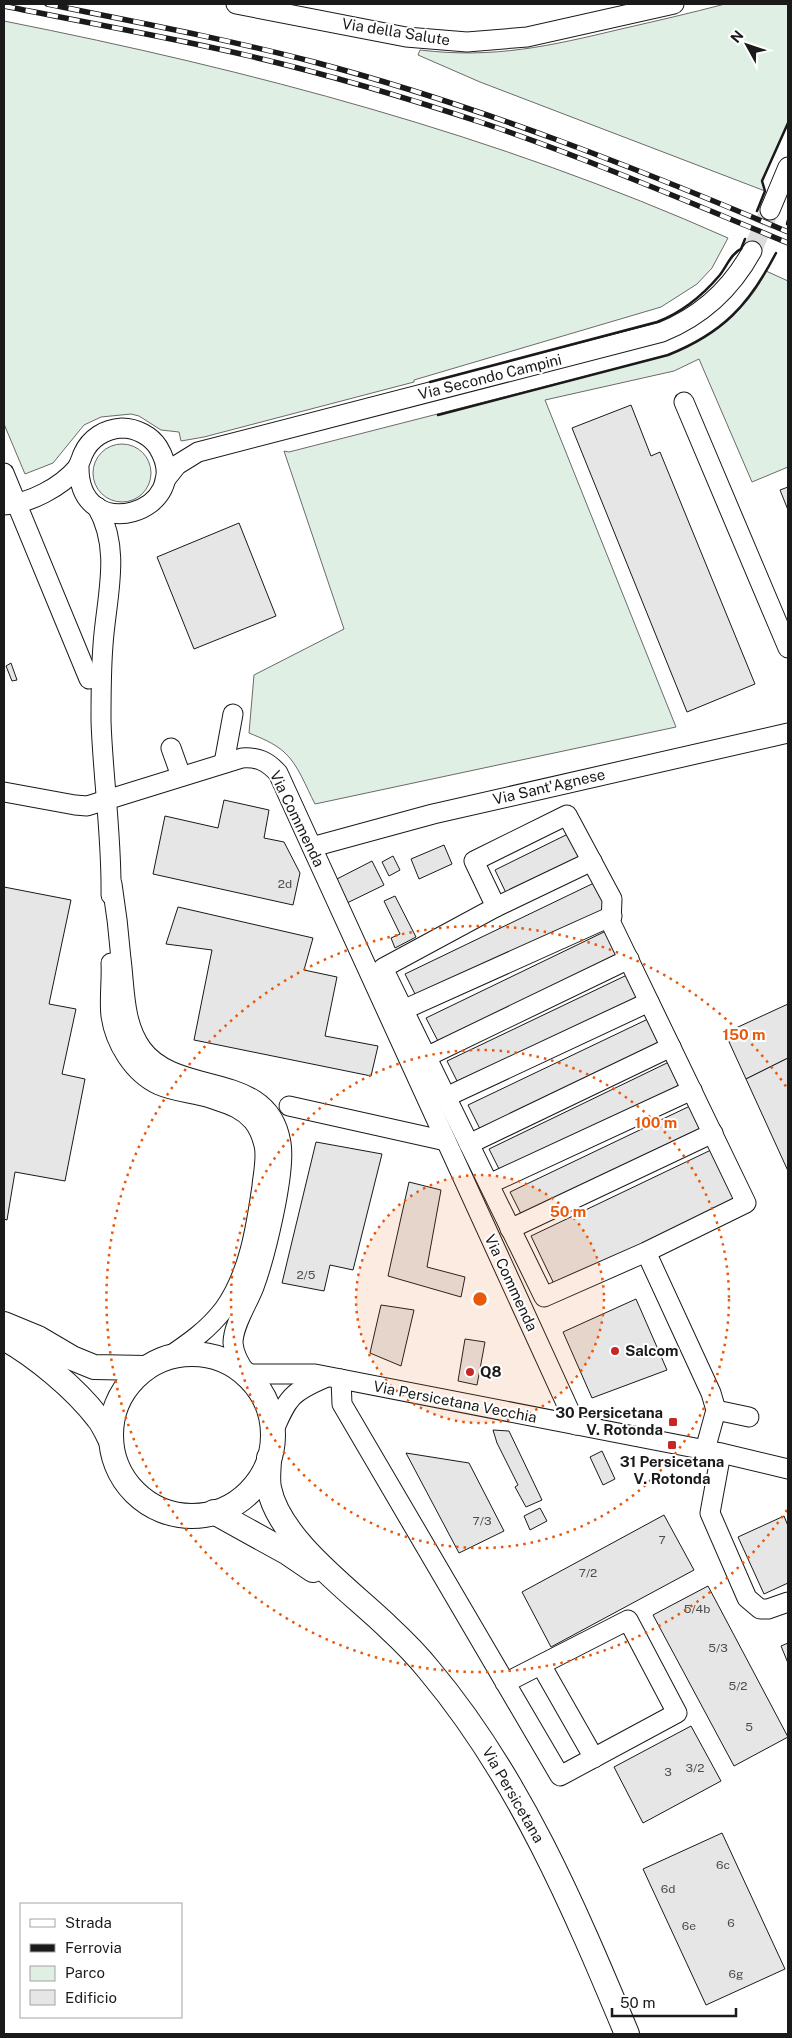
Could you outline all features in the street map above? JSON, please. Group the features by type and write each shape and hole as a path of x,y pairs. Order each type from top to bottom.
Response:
{"main road":[{"path":"4,1324 38,1338 72,1358 94,1367 146,1368"},
{"path":"4,1338 55,1375 79,1397 99,1418 111,1441"},
{"path":"188,1354 208,1355 234,1366 246,1374 257,1386 265,1400 270,1415 273,1432 269,1458 257,1482 248,1492 226,1507 214,1512 188,1515 169,1512 151,1504 140,1497 123,1478 115,1460 111,1441 112,1424 120,1400 134,1379 146,1368 167,1358 188,1354"},
{"name":"Via Persicetana","path":"269,1458 268,1487 275,1507 286,1526 346,1591 387,1626 429,1670 465,1716 506,1779 541,1842 580,1922 626,2034"},
{"name":"Via Persicetana","path":"214,1512 288,1553 346,1591"}],"street":[{"name":"Via della Salute","path":"236,4 406,37 467,42 527,37 674,4"},
{"path":"770,210 788,167"},
{"name":"Via Secondo Campini","path":"165,480 177,466 198,452 662,332 700,313 717,298 742,269 752,251"},
{"path":"684,402 788,648"},
{"path":"9,504 48,491 64,480 79,465 89,444 99,435 110,430 124,428 148,436 157,445 163,456 165,480 160,493 152,503 141,511 122,532 111,558"},
{"name":"Via Secondo Campini","path":"148,436 174,450 198,452"},
{"path":"79,465 82,487 94,504 107,529 111,558 103,655 101,721 112,884 128,1021 143,1050 158,1066 178,1076 244,1093 268,1113 275,1124 281,1142 282,1158 278,1192 259,1274 240,1318 233,1342 236,1356 246,1374"},
{"path":"4,473 9,504 89,679"},
{"path":"48,491 67,493 94,504 107,513 118,515 141,511"},
{"path":"224,762 233,714"},
{"name":"Via Sant'Agnese","path":"312,847 433,814 788,732"},
{"path":"171,748 181,776"},
{"name":"Via Commenda","path":"4,792 87,806 224,762 255,757 268,762 278,773 576,1426"},
{"path":"496,907 474,861 566,815 592,861 612,899 611,923 746,1203 646,1252 544,1297 383,968 496,907 592,861"},
{"path":"112,884 111,1015 124,1051 136,1068 158,1084 242,1110 256,1126 264,1146 264,1167 259,1206 249,1254 236,1289 224,1308 200,1335 167,1358"},
{"path":"403,1010 612,916"},
{"path":"426,1057 629,959"},
{"path":"446,1097 650,1002"},
{"path":"469,1144 671,1047"},
{"path":"489,1184 692,1090"},
{"path":"289,1106 446,1141"},
{"path":"510,1229 713,1133"},
{"path":"646,1252 711,1393 716,1410 710,1513 747,1598 760,1609 768,1609 788,1602"},
{"name":"Via Persicetana Vecchia","path":"246,1374 308,1373 713,1452 788,1469"},
{"path":"273,1432 285,1404 293,1395 334,1378 342,1404 505,1683 560,1776 677,1713 628,1620 505,1683"},
{"path":"716,1410 750,1417"},
{"path":"541,1665 594,1758"}],"green space":[{"path":"725,4 788,4 788,123 762,181 765,191 480,82 418,55 420,50 473,53 522,49 595,35"},
{"path":"4,21 189,61 372,109 463,137 552,168 641,201 728,238 712,268 697,284 661,307 414,380 414,382 204,437 181,441 179,432 161,430 139,416 131,414 101,417 84,425 53,463 25,474 4,424"},
{"path":"766,271 788,281 788,467 752,482 699,359 674,371 545,400 676,727 315,804 298,769 289,757 272,743 249,733 254,675 344,629 284,451 289,452 668,355 698,341 738,311 749,299"},
{"path":"122,444 133,446 146,457 151,473 149,484 138,497 122,502 111,500 98,489 93,473 95,462 106,449"}],"building":[{"path":"631,405 651,456 660,452 755,684 687,712 572,428"},
{"path":"788,487 788,510 780,490"},
{"path":"239,523 276,616 194,649 157,557"},
{"path":"11,663 17,680 12,681 6,666"},
{"path":"224,800 269,810 264,838 284,842 300,873 293,905 153,874 165,816 218,828"},
{"path":"574,831 587,857 507,895 495,870"},
{"path":"444,845 452,864 419,879 411,859"},
{"path":"393,856 400,870 389,876 382,862"},
{"path":"372,861 384,885 347,903 335,880"},
{"path":"596,882 608,908 418,1000 405,974"},
{"path":"4,887 71,900 49,1004 76,1009 62,1074 85,1079 65,1181 15,1172 7,1220 4,1219"},
{"path":"395,896 416,937 395,948 391,938 400,934 384,901"},
{"path":"178,907 313,938 304,970 337,977 325,1036 378,1046 371,1076 194,1040 212,950 166,944"},
{"path":"606,931 618,957 439,1043 426,1018"},
{"path":"627,975 639,1001 460,1087 447,1061"},
{"path":"788,1004 788,1058 746,1079 725,1033"},
{"path":"648,1019 660,1044 481,1131 468,1105"},
{"path":"788,1058 788,1171 746,1079"},
{"path":"669,1062 681,1088 502,1175 489,1149"},
{"path":"690,1106 702,1132 523,1218 510,1192"},
{"path":"316,1142 382,1154 353,1270 330,1265 324,1291 282,1283"},
{"path":"711,1150 735,1200 555,1286 531,1236"},
{"path":"409,1182 441,1190 427,1267 465,1277 461,1297 388,1276"},
{"name":"Salcom","path":"636,1299 667,1370 592,1398 563,1332"},
{"path":"381,1305 414,1310 401,1366 370,1353"},
{"path":"465,1339 485,1342 477,1385 458,1381"},
{"path":"493,1430 509,1431 542,1500 526,1507 515,1487 518,1485 497,1443"},
{"path":"602,1451 615,1479 603,1485 590,1457"},
{"path":"406,1453 469,1463 504,1531 459,1553"},
{"path":"540,1508 547,1521 530,1530 524,1516"},
{"path":"664,1515 694,1570 551,1647 522,1592"},
{"path":"784,1516 788,1526 788,1583 764,1594 738,1537"},
{"path":"708,1586 788,1737 734,1766 653,1615"},
{"path":"788,1643 788,1663 781,1646"},
{"path":"691,1726 721,1781 643,1823 614,1767"},
{"path":"722,1833 785,1969 706,2005 643,1869"}],"tunnel":[{"path":"752,251 770,210"}],"railway":[{"path":"47,4 248,46 375,79 554,139 672,184 788,232"},
{"path":"4,6 249,56 318,73 421,103 564,152 788,243"}],"wall":[{"path":"757,211 765,191 762,181 788,123"},
{"path":"787,224 788,220"},
{"path":"430,382 657,322 666,318 684,308 706,290 719,276 731,257 741,249 745,239"},
{"path":"438,415 668,355 687,346 719,327 732,315 755,288 776,253"}],"place":[{"name":"Salcom","path":"615,1351"},
{"name":"Q8","path":"470,1372"},
{"name":"30 Persicetana V. Rotonda","path":"673,1422"},
{"name":"31 Persicetana V. Rotonda","path":"672,1445"}]}
